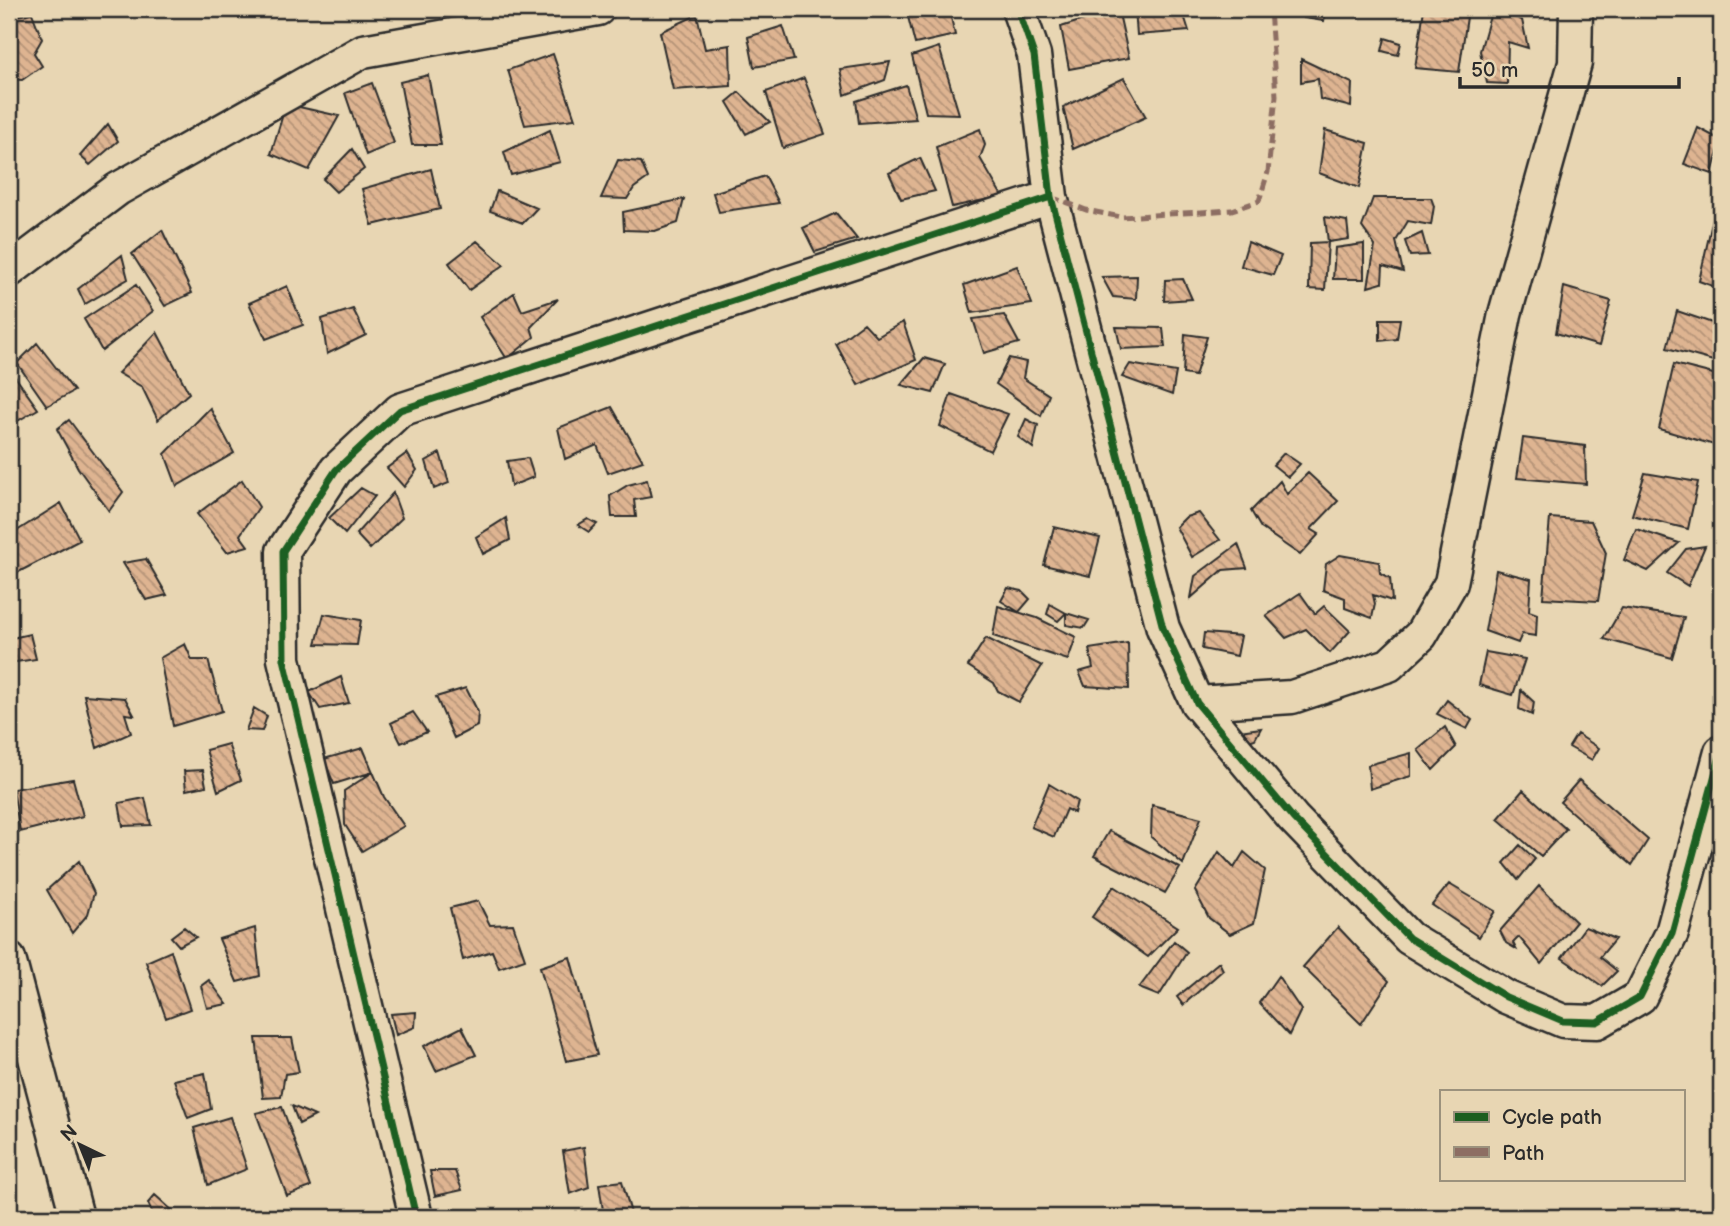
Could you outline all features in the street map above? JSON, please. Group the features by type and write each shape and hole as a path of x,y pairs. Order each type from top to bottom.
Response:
{"street":[{"path":"9,271 118,189 363,51 598,9"},
{"path":"1018,9 1034,55 1051,197 1163,628 1197,703 1293,818 1409,938 1506,997 1563,1021 1597,1022 1640,998 1672,933 1721,752"},
{"path":"1197,703 1292,698 1389,665 1421,635 1451,583 1505,314 1575,63 1576,9"},
{"path":"416,1217 284,659 283,551 336,470 400,410 1051,197"},
{"path":"9,959 77,1217"}],"building":[{"path":"906,9 949,9 955,35 915,44"},
{"path":"1118,9 1129,58 1069,69 1061,27"},
{"path":"1135,9 1182,9 1189,31 1137,35"},
{"path":"1305,9 1326,9 1324,21 1304,18"},
{"path":"1424,9 1439,9 1467,17 1459,72 1415,68"},
{"path":"1492,9 1522,20 1528,48 1508,42 1507,84 1487,83 1480,51"},
{"path":"32,13 42,39 34,53 42,66 22,80 9,79 12,17"},
{"path":"697,15 705,49 730,45 731,86 673,90 660,32"},
{"path":"783,26 794,60 754,67 748,37"},
{"path":"1385,38 1401,43 1398,55 1382,51"},
{"path":"939,47 959,114 926,113 912,56"},
{"path":"553,54 575,119 525,125 508,70"},
{"path":"1301,59 1352,83 1351,107 1320,99 1318,79 1301,82"},
{"path":"890,62 885,80 845,95 840,69"},
{"path":"428,75 441,145 412,145 400,82"},
{"path":"804,78 825,134 783,148 766,92"},
{"path":"1124,78 1146,117 1073,149 1063,107"},
{"path":"372,83 394,143 366,155 345,93"},
{"path":"906,85 916,119 859,123 856,101"},
{"path":"739,92 770,122 746,134 727,102"},
{"path":"286,104 339,116 309,170 271,154"},
{"path":"108,124 118,141 90,165 80,156"},
{"path":"1698,128 1721,140 1712,174 1684,164"},
{"path":"980,129 985,145 980,158 1002,196 952,207 936,147"},
{"path":"550,130 560,162 511,175 504,152"},
{"path":"1325,130 1368,143 1359,188 1319,173"},
{"path":"352,149 364,169 336,192 323,179"},
{"path":"920,158 935,191 901,199 889,173"},
{"path":"618,160 641,162 648,178 634,188 627,199 601,198"},
{"path":"431,169 440,209 372,225 362,189"},
{"path":"765,176 779,203 719,212 713,193"},
{"path":"497,191 537,208 523,223 490,211"},
{"path":"1373,198 1431,198 1434,206 1431,225 1408,221 1396,241 1403,272 1383,266 1382,283 1368,287 1375,246 1362,227"},
{"path":"684,199 678,223 655,231 624,230 623,212"},
{"path":"1715,209 1721,210 1721,289 1699,281"},
{"path":"836,213 857,239 815,252 803,228"},
{"path":"1325,217 1347,221 1349,239 1328,242"},
{"path":"162,230 192,293 165,306 132,254"},
{"path":"1422,233 1428,255 1410,256 1405,241"},
{"path":"477,241 504,265 469,290 449,263"},
{"path":"1248,242 1281,256 1273,275 1241,266"},
{"path":"1328,242 1325,290 1309,289 1310,243"},
{"path":"1364,244 1364,279 1333,279 1335,248"},
{"path":"122,255 128,279 85,304 78,289"},
{"path":"1017,266 1032,304 972,313 964,285"},
{"path":"1137,276 1136,299 1113,297 1102,277"},
{"path":"1183,279 1192,299 1164,301 1165,280"},
{"path":"136,285 153,311 102,351 84,319"},
{"path":"287,286 303,325 266,339 249,303"},
{"path":"1564,287 1611,301 1599,346 1556,333"},
{"path":"514,293 522,311 558,299 531,327 534,337 507,359 480,317"},
{"path":"353,309 366,335 327,354 322,319"},
{"path":"1677,311 1721,326 1720,363 1667,348"},
{"path":"1004,315 1019,343 984,353 973,319"},
{"path":"1380,319 1400,319 1397,339 1380,341"},
{"path":"903,322 916,360 858,385 836,344 864,323 877,337"},
{"path":"1116,327 1163,328 1165,347 1121,349"},
{"path":"157,332 189,393 158,420 142,387 118,373"},
{"path":"1185,334 1207,337 1195,376 1183,374"},
{"path":"37,343 74,391 47,406 17,363"},
{"path":"924,358 945,364 933,393 901,385"},
{"path":"1009,358 1026,362 1023,378 1049,395 1041,416 996,384"},
{"path":"1130,364 1176,372 1172,395 1122,377"},
{"path":"1674,364 1713,374 1721,382 1721,447 1659,429"},
{"path":"9,368 38,409 9,426"},
{"path":"951,394 1008,414 990,451 940,426"},
{"path":"612,407 643,461 608,473 597,445 565,459 558,428"},
{"path":"210,408 234,453 177,486 165,454"},
{"path":"1026,419 1038,425 1033,448 1018,437"},
{"path":"69,420 123,492 109,511 78,468 57,429"},
{"path":"1523,438 1585,446 1586,484 1517,478"},
{"path":"407,453 417,470 404,487 387,468"},
{"path":"440,453 449,483 434,489 426,461"},
{"path":"1284,453 1300,464 1288,477 1273,465"},
{"path":"528,458 534,477 511,486 507,461"},
{"path":"1308,473 1338,501 1311,529 1319,534 1300,555 1261,528 1251,511 1280,481 1287,494"},
{"path":"1645,473 1698,482 1688,529 1632,515"},
{"path":"242,480 259,507 240,535 248,546 227,552 197,514"},
{"path":"647,480 651,497 634,500 636,517 612,517 610,496 628,485"},
{"path":"361,488 375,496 345,534 329,518"},
{"path":"393,493 402,518 370,549 356,534"},
{"path":"61,503 80,540 9,577 9,536"},
{"path":"1199,513 1220,540 1192,557 1176,527 1186,517"},
{"path":"506,518 510,540 483,554 476,537"},
{"path":"1550,518 1591,521 1606,553 1598,601 1543,598"},
{"path":"588,519 597,524 589,532 578,525"},
{"path":"1054,527 1100,538 1090,576 1044,565"},
{"path":"1636,529 1679,543 1648,571 1624,560"},
{"path":"1238,544 1247,568 1223,570 1191,598 1195,576"},
{"path":"1705,546 1688,586 1667,573 1686,549"},
{"path":"1340,555 1379,562 1380,573 1390,578 1392,601 1373,595 1375,604 1372,618 1345,608 1345,598 1323,590 1326,564"},
{"path":"146,559 167,595 146,600 123,563"},
{"path":"1496,570 1531,579 1529,611 1537,614 1536,636 1522,634 1518,643 1485,631"},
{"path":"1008,588 1022,591 1030,599 1019,612 1001,601"},
{"path":"1300,593 1315,614 1324,606 1350,631 1330,653 1306,629 1286,638 1266,616"},
{"path":"1050,604 1066,613 1058,621 1047,614"},
{"path":"998,606 1037,618 1076,637 1068,660 993,636"},
{"path":"1622,608 1684,617 1672,658 1604,639"},
{"path":"1066,613 1089,620 1084,628 1066,625"},
{"path":"324,614 361,620 357,645 316,644"},
{"path":"9,630 12,638 30,634 36,659 9,663"},
{"path":"1204,633 1241,636 1237,656 1202,649"},
{"path":"986,638 1042,666 1019,702 998,691 994,683 968,666"},
{"path":"1128,643 1129,689 1085,686 1079,672 1093,668 1089,649"},
{"path":"185,644 192,660 208,660 222,711 173,726 160,658"},
{"path":"1486,652 1525,659 1513,695 1479,685"},
{"path":"341,677 349,703 320,709 309,692"},
{"path":"466,688 478,712 477,726 454,738 436,697"},
{"path":"1521,690 1534,702 1532,715 1519,709"},
{"path":"84,695 125,698 134,715 125,714 131,733 97,748"},
{"path":"1447,700 1472,720 1467,729 1437,714"},
{"path":"254,708 267,716 262,731 246,730"},
{"path":"413,712 427,732 401,743 391,723"},
{"path":"1445,727 1456,747 1433,770 1418,750"},
{"path":"1261,728 1255,739 1242,743 1232,732"},
{"path":"1577,734 1599,748 1592,760 1569,747"},
{"path":"228,744 241,780 218,791 206,750"},
{"path":"363,748 373,772 334,784 324,759"},
{"path":"1411,753 1411,776 1370,789 1368,765"},
{"path":"203,770 206,786 186,790 184,771"},
{"path":"373,772 384,797 404,826 362,851 345,825 344,791"},
{"path":"73,779 83,816 20,832 13,789"},
{"path":"1579,780 1648,840 1632,865 1560,802"},
{"path":"1049,784 1077,801 1074,813 1066,809 1054,837 1031,827"},
{"path":"1523,790 1566,829 1541,856 1498,819"},
{"path":"145,798 151,825 123,826 119,803"},
{"path":"1152,805 1201,818 1183,864 1151,837"},
{"path":"1109,831 1180,868 1165,893 1094,856"},
{"path":"1520,845 1535,859 1518,880 1504,863"},
{"path":"1219,852 1234,868 1244,852 1265,870 1254,923 1230,934 1209,918 1195,891"},
{"path":"79,861 94,893 88,914 72,933 47,890"},
{"path":"1449,884 1495,911 1479,937 1432,905"},
{"path":"1114,886 1178,927 1148,957 1092,917"},
{"path":"1539,886 1576,922 1541,964 1519,937 1513,943 1516,949 1506,943 1500,931"},
{"path":"478,901 490,925 513,924 525,959 499,968 492,951 463,960 450,908"},
{"path":"184,927 196,937 179,946 171,937"},
{"path":"1338,927 1389,981 1361,1024 1303,967"},
{"path":"1585,927 1615,939 1600,957 1617,971 1602,986 1562,958"},
{"path":"255,928 260,976 237,982 219,939"},
{"path":"1174,941 1187,952 1159,996 1139,988"},
{"path":"171,951 190,1009 166,1018 146,962"},
{"path":"570,957 597,1055 566,1061 540,967"},
{"path":"1219,962 1223,970 1183,1005 1177,997"},
{"path":"1278,976 1301,1010 1289,1035 1259,1003"},
{"path":"209,980 227,1004 207,1008 201,986"},
{"path":"416,1012 415,1027 396,1035 391,1014"},
{"path":"462,1027 476,1055 436,1071 424,1046"},
{"path":"256,1038 292,1038 299,1072 285,1074 281,1097 263,1098"},
{"path":"205,1073 211,1109 188,1118 174,1080"},
{"path":"292,1106 315,1116 299,1124"},
{"path":"282,1107 311,1187 287,1196 256,1113"},
{"path":"230,1117 247,1169 208,1185 194,1128"},
{"path":"584,1147 589,1187 570,1194 563,1151"},
{"path":"430,1171 455,1171 462,1190 435,1196"},
{"path":"622,1181 632,1217 604,1217 599,1184"},
{"path":"155,1195 175,1213 169,1217 154,1217 148,1203"}],"marked path":[{"path":"1051,197 1086,210 1121,217 1232,210 1259,201 1268,172 1276,96 1270,9"}],"cycle path":[{"path":"1018,9 1034,55 1051,197 1163,628 1197,703 1293,818 1409,938 1506,997 1563,1021 1597,1022 1640,997 1672,933 1721,752"},
{"path":"416,1217 284,659 283,551 336,470 400,410 1051,197"}]}
